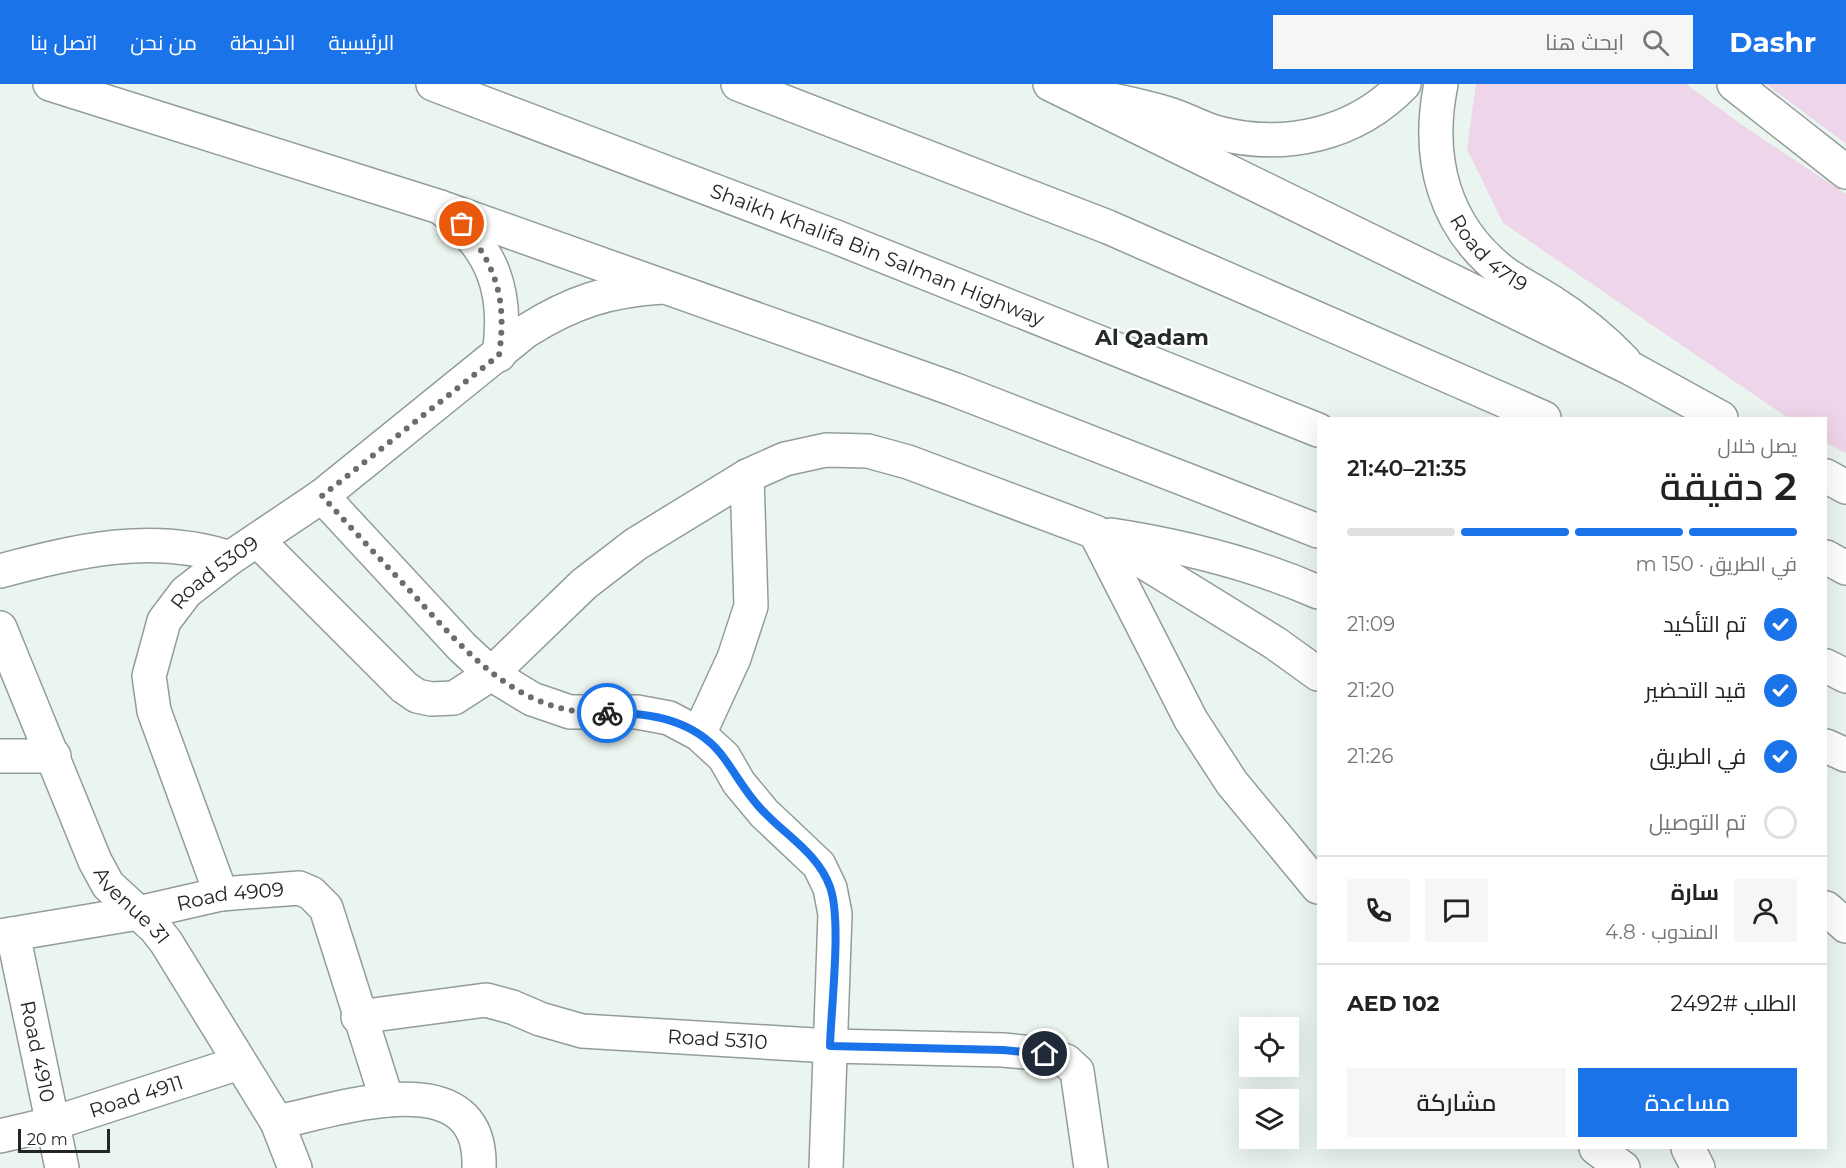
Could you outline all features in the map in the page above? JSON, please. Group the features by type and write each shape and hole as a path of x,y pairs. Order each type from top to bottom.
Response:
{"main road":[{"path":"50,84 440,207 953,389 1317,531"},
{"name":"Shaikh Khalifa Bin Salman Highway","path":"433,84 836,237 1317,430"},
{"path":"738,84 1108,227 1542,417"},
{"path":"1058,88 1118,100 1168,114 1216,133 1252,140 1289,141 1326,133 1360,119 1391,98 1404,84"},
{"name":"Road 4719","path":"1441,84 1435,140 1438,171 1448,202 1463,229 1483,254 1508,275 1579,320 1632,369"},
{"path":"1734,84 1846,172"},
{"path":"1058,88 1632,369 1719,417"},
{"path":"440,207 462,224 480,246 494,271 503,318 499,355"},
{"name":"Road 5309","path":"221,894 154,711 149,676 164,621 186,592 230,558 322,496 526,331 557,312 591,298 627,289 663,287"},
{"path":"257,540 404,687 417,696 441,700 454,698 491,674 584,584 636,544 747,476 785,459 826,450 868,452 908,462 1095,532 1194,551 1243,564 1317,592"},
{"path":"699,734 734,657 751,606 747,476"},
{"path":"1827,477 1846,487"},
{"path":"322,496 462,647 491,674 532,699 570,712 636,712 669,718 699,734 724,757 740,783 764,813 819,865 830,888 835,914 826,1168"},
{"path":"1095,532 1275,643 1317,673"},
{"path":"1095,532 1191,720 1232,783 1317,886"},
{"path":"0,572 95,548 133,545 190,549 230,558"},
{"path":"1827,558 1846,568"},
{"name":"Avenue 31","path":"0,628 95,861 108,885 166,942 277,1122 295,1168"},
{"path":"1827,666 1846,676"},
{"path":"1827,746 1846,755"},
{"path":"0,756 54,756"},
{"name":"Road 4909","path":"7,935 138,913 221,894 299,888 320,899 329,918 358,1017 387,1100"},
{"path":"1827,909 1846,926"},
{"name":"Road 4910","path":"7,935 62,1168"},
{"name":"Road 5310","path":"358,1017 486,1000 582,1031 830,1046 1003,1050 1045,1054 1066,1061 1077,1071 1091,1168"},
{"name":"Road 4911","path":"0,1136 51,1124 239,1063"},
{"path":"277,1122 387,1100 422,1098 443,1103 460,1114 473,1132 479,1151 479,1168"},
{"path":"1597,1149 1623,1168"},
{"path":"1688,1149 1698,1168"}],"shaded area":[{"path":"1476,84 1686,84 1745,127 1846,194 1846,453 1827,444 1827,417 1787,417 1503,223 1467,149"},
{"path":"1766,84 1846,84 1846,144"}],"way so far":[{"path":"462,224 480,246 494,271 501,298 503,327 499,355 322,496 462,647 491,674 532,699 570,712 607,713"}],"district":[{"name":"Al Qadam","path":"1152,337"}],"route":[{"path":"607,713 636,712 669,718 699,734 724,757 740,783 764,813 819,865 830,888 835,914 830,1046 1003,1050 1045,1054"}]}
